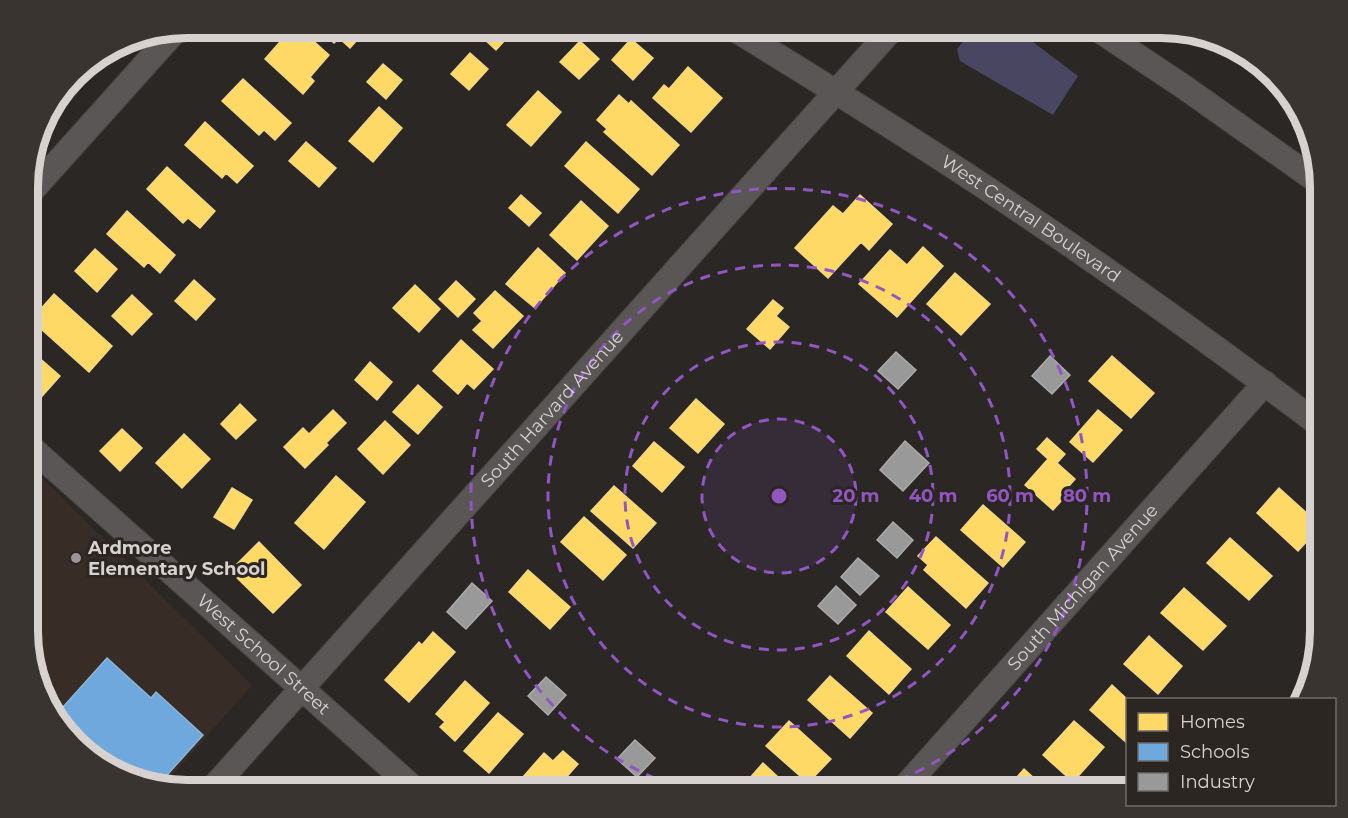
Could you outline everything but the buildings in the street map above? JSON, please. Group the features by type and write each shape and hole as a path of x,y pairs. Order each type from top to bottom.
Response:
{"street":[{"name":"West Central Boulevard","path":"749,38 1015,207 1145,297 1310,418"},
{"name":"South Harvard Avenue","path":"220,780 884,38"},
{"path":"1110,38 1310,176"},
{"path":"38,184 168,39"},
{"name":"South Michigan Avenue","path":"911,780 1265,383"},
{"name":"West School Street","path":"38,454 405,780"}],"shaded area":[{"path":"966,38 1028,38 1078,76 1053,115 960,61 957,49"},
{"name":"Ardmore Elementary School","path":"38,474 252,685 169,779 129,769 112,761 81,737 57,706 49,689 39,651"}],"place":[{"name":"Ardmore Elementary School","path":"76,558"}]}
